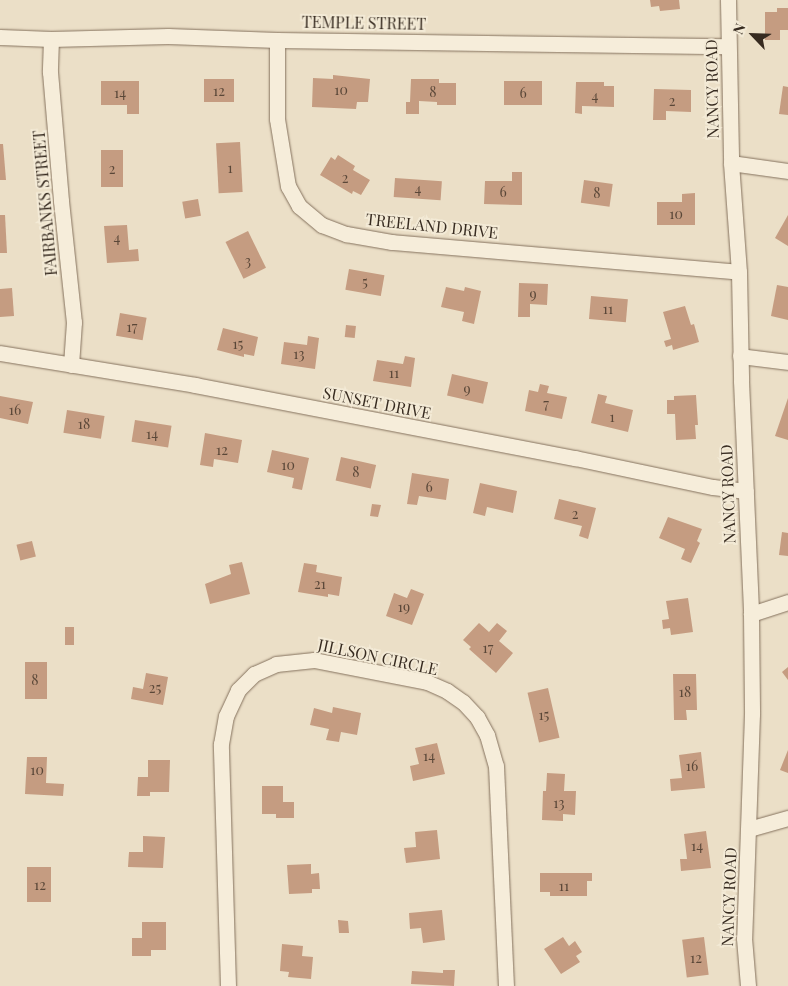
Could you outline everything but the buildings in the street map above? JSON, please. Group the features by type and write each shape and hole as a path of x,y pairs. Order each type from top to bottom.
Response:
{"street":[{"name":"NANCY ROAD","path":"728,0 727,46 731,163 739,272 740,356 751,614 749,829 744,938 748,986"},
{"name":"TEMPLE STREET","path":"0,37 51,39 168,36 277,40 727,46"},
{"name":"FAIRBANKS STREET","path":"51,39 50,72 58,171 74,322 71,365"},
{"name":"TREELAND DRIVE","path":"277,40 277,119 288,186 299,206 322,225 346,234 392,242 739,272"},
{"path":"731,163 788,171"},
{"name":"SUNSET DRIVE","path":"0,353 195,386 575,458 713,487 746,490"},
{"path":"740,356 788,362"},
{"path":"751,614 788,602"},
{"name":"JILLSON CIRCLE","path":"228,986 220,744 226,716 238,690 254,674 276,664 314,660 426,682 458,698 477,717 487,735 496,766 506,986"},
{"path":"749,829 788,818"}]}
